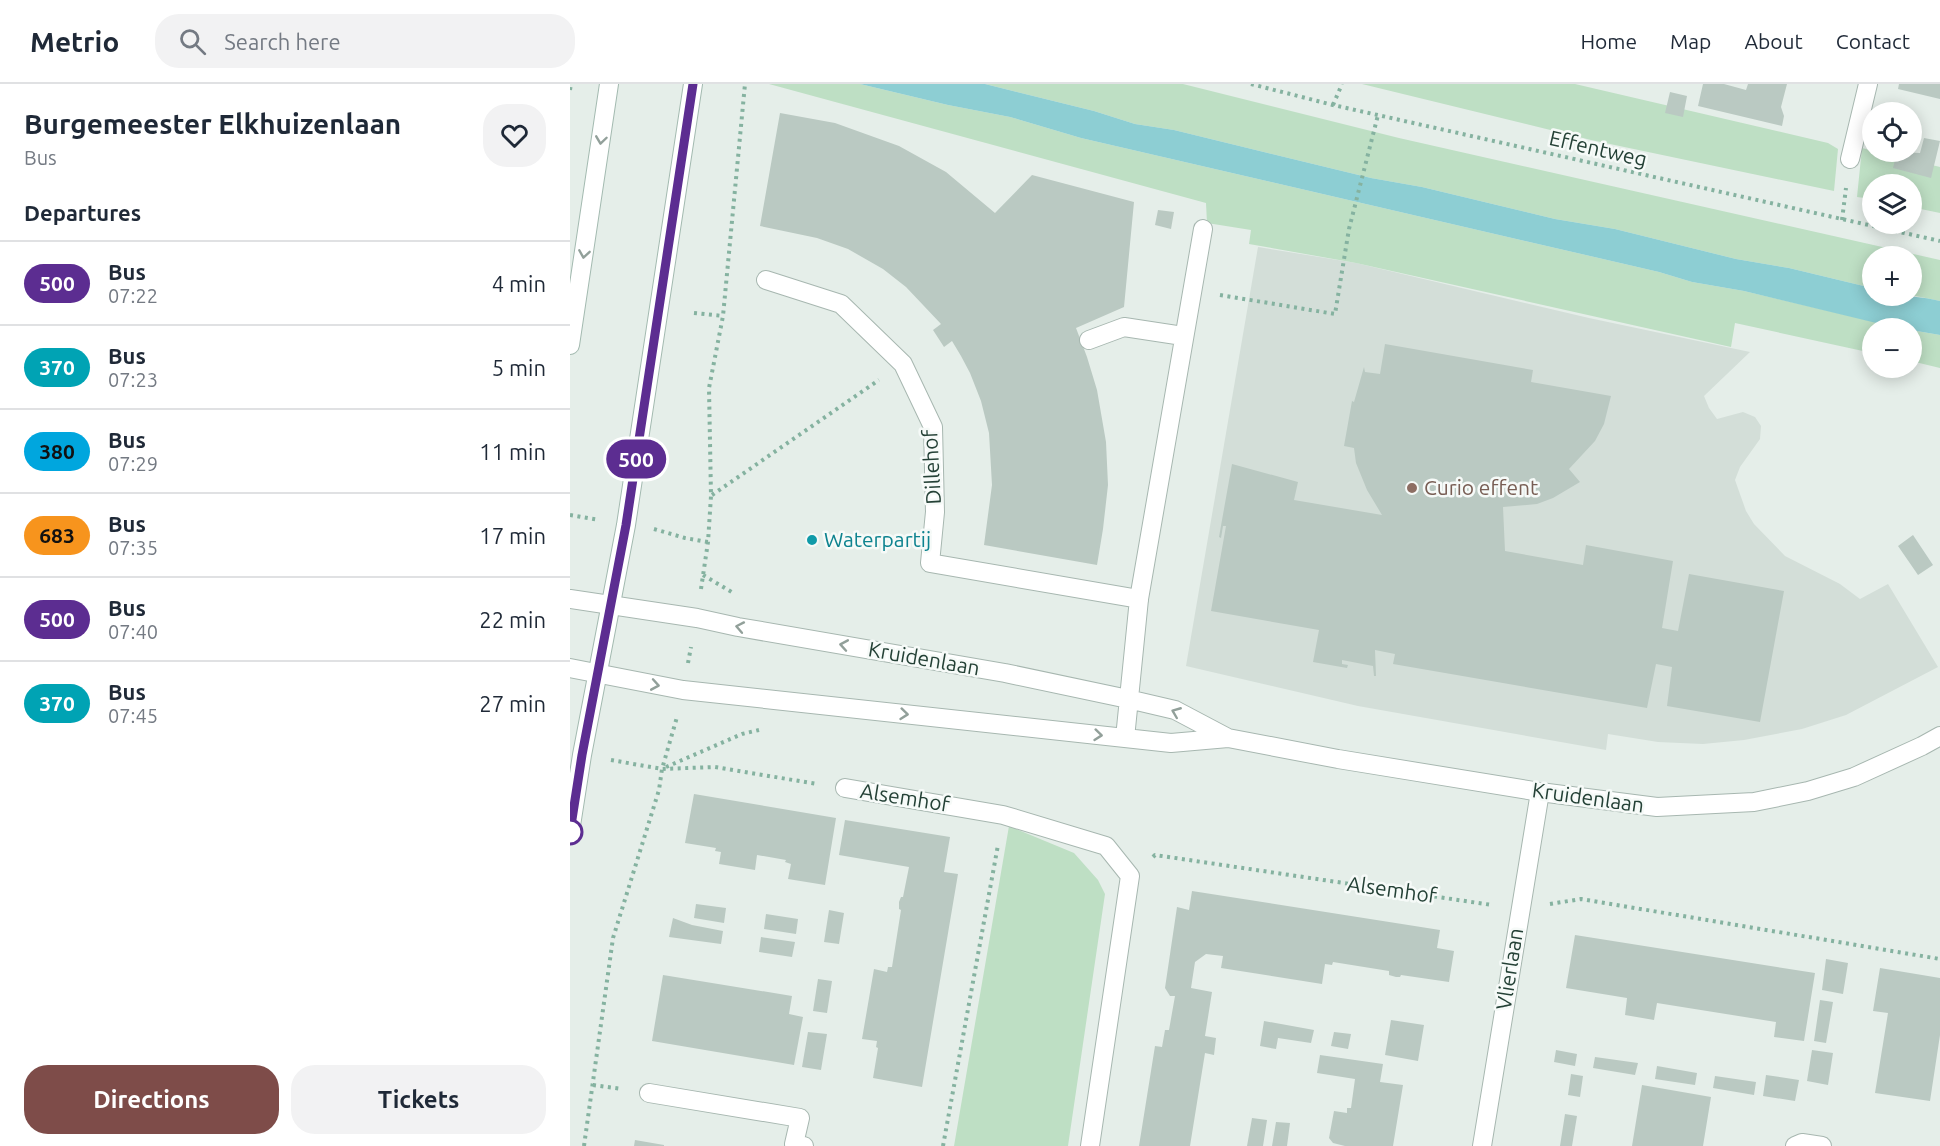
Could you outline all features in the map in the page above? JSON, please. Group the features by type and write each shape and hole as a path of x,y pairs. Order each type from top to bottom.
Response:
{"street":[{"path":"570,345 609,84"},
{"path":"570,832 582,755 612,605 693,84"},
{"path":"1850,159 1868,84"},
{"path":"1125,738 1139,599 1203,229"},
{"name":"Dillehof","path":"766,280 841,304 903,364 933,427 935,512 930,563 1139,599"},
{"path":"1089,340 1124,327 1183,336"},
{"name":"Kruidenlaan","path":"570,599 697,618 1005,674 1128,699 1175,710 1228,738"},
{"name":"Kruidenlaan","path":"570,668 683,690 1171,743 1228,738 1338,759 1540,792 1657,807 1754,802 1808,791 1854,777 1940,736"},
{"name":"Alsemhof","path":"845,788 1003,814 1106,846 1130,876"},
{"name":"Vlierlaan","path":"1482,1146 1540,792"},
{"path":"1090,1146 1130,876"},
{"path":"649,1093 800,1118 794,1144 804,1146"},
{"path":"1795,1146 1802,1143 1822,1146"}],"path":[{"path":"570,90 571,84"},
{"name":"Effentweg","path":"1251,84 1333,105 1940,241"},
{"path":"1333,105 1342,84"},
{"path":"1191,290 1335,314 1349,229 1378,115"},
{"path":"694,313 723,316"},
{"path":"711,496 852,397"},
{"path":"662,769 742,734 765,728"},
{"name":"Alsemhof","path":"582,755 662,769 715,767 845,788"},
{"path":"943,1146 1003,814"},
{"name":"Alsemhof","path":"1130,876 1155,855 1520,909"},
{"path":"1520,909 1581,899 1940,959"}],"shaded area":[{"path":"1258,247 1356,263 1589,318 1750,352 1704,396 1717,419 1743,412 1755,417 1761,426 1760,439 1740,467 1735,480 1746,511 1754,524 1785,556 1840,584 1860,599 1888,584 1938,667 1846,715 1802,729 1744,740 1703,744 1658,742 1608,734 1606,750 1358,706 1186,666"}],"green space":[{"path":"769,84 860,84 1010,117 1081,138 1659,272 1692,282 1744,291 1862,319 1862,351 1735,323 1731,347 1356,263 1249,244 1251,230 1207,223 1206,203"},
{"path":"985,84 1183,84 1399,138 1878,246 1862,246 1862,286 1789,268 1736,259 1615,229 1555,219 1422,187 1371,178 1174,130 1135,124 1094,111"},
{"path":"1362,84 1575,84 1828,143 1838,149 1834,191 1591,140"},
{"path":"1862,148 1862,162 1919,162 1940,167 1940,213 1922,209 1922,174 1862,174 1862,198 1857,197"},
{"path":"1922,256 1940,260 1940,301 1922,297"},
{"path":"1922,332 1940,335 1940,368 1922,364"},
{"path":"1009,826 1074,853 1098,880 1105,894 1068,1146 954,1146"}],"water":[{"path":"860,84 985,84 1094,111 1135,124 1174,130 1371,178 1422,187 1555,219 1615,229 1736,259 1789,268 1862,286 1862,306 1922,306 1922,298 1940,301 1940,335 1922,332 1922,318 1862,320 1744,291 1692,282 1659,272 1081,138 1010,117"}],"building":[{"path":"1703,84 1724,84 1746,90 1748,84 1787,84 1781,107 1784,116 1782,126 1698,106"},
{"path":"1899,84 1940,84 1940,99 1898,89"},
{"path":"1670,92 1687,96 1683,117 1665,113"},
{"path":"780,113 835,123 899,146 946,172 995,213 1032,175 1134,202 1124,307 1076,328 1097,390 1106,442 1108,485 1097,565 984,545 992,485 989,433 981,401 961,356 952,341 944,347 933,330 941,324 906,287 883,269 848,249 817,238 760,226"},
{"path":"1924,138 1940,141 1931,178 1893,168 1894,162 1922,162"},
{"path":"1158,210 1174,212 1171,229 1155,225"},
{"path":"1385,344 1533,370 1531,382 1611,396 1604,424 1595,441 1569,469 1580,482 1553,498 1537,504 1503,507 1505,551 1583,565 1586,545 1673,561 1662,628 1678,631 1689,574 1784,591 1760,722 1667,706 1672,667 1656,664 1647,708 1393,664 1395,654 1375,650 1376,676 1374,676 1373,666 1342,660 1342,664 1348,665 1347,668 1313,662 1319,630 1211,611 1226,526 1223,526 1221,538 1219,537 1232,464 1298,482 1294,500 1382,515 1367,490 1356,463 1354,448 1344,446 1352,401 1354,402 1364,367 1365,372 1380,374"},
{"path":"1913,535 1933,565 1918,575 1898,546"},
{"path":"694,794 836,818 825,885 788,879 791,864 785,862 786,860 757,855 755,870 719,864 721,852 715,851 716,848 685,843"},
{"path":"845,820 950,837 944,872 958,874 922,1087 873,1078 877,1041 862,1039 874,969 887,972 888,967 892,967 901,910 899,902 903,897 909,867 839,855"},
{"path":"1192,891 1440,930 1437,948 1454,951 1449,982 1401,975 1396,977 1389,975 1389,971 1333,962 1332,965 1325,964 1322,984 1221,968 1223,956 1206,954 1195,962 1191,988 1212,992 1205,1036 1216,1038 1214,1055 1205,1053 1190,1146 1139,1146 1155,1046 1162,1047 1165,1030 1169,1030 1175,996 1170,996 1165,988 1177,907 1189,910"},
{"path":"696,904 726,908 724,923 694,918"},
{"path":"829,910 844,913 839,944 824,942"},
{"path":"766,914 798,919 796,934 764,929"},
{"path":"673,918 692,925 723,931 721,944 669,937"},
{"path":"1575,935 1815,973 1804,1041 1774,1037 1776,1022 1657,1003 1654,1020 1625,1015 1627,998 1566,988"},
{"path":"761,937 795,942 792,957 759,952"},
{"path":"1826,959 1848,963 1843,994 1822,990"},
{"path":"1880,968 1940,978 1940,1035 1930,1101 1875,1093 1888,1013 1873,1011"},
{"path":"663,975 792,996 789,1014 803,1017 794,1065 652,1041"},
{"path":"818,979 832,981 827,1013 813,1011"},
{"path":"1820,1000 1833,1002 1826,1043 1814,1041"},
{"path":"1391,1020 1424,1025 1418,1061 1385,1055"},
{"path":"1264,1021 1314,1030 1311,1043 1278,1038 1276,1049 1260,1046"},
{"path":"808,1032 827,1034 821,1070 802,1067"},
{"path":"1334,1032 1351,1034 1348,1049 1331,1046"},
{"path":"1556,1050 1577,1054 1575,1066 1554,1062"},
{"path":"1812,1050 1833,1053 1828,1085 1807,1081"},
{"path":"1320,1055 1383,1064 1380,1082 1403,1085 1393,1146 1345,1146 1333,1143 1329,1138 1334,1111 1347,1113 1347,1108 1351,1108 1355,1079 1317,1073"},
{"path":"1595,1057 1638,1063 1635,1075 1593,1068"},
{"path":"1657,1066 1697,1073 1695,1085 1655,1079"},
{"path":"1571,1074 1583,1076 1580,1097 1568,1095"},
{"path":"1766,1075 1799,1080 1795,1101 1763,1096"},
{"path":"1715,1076 1756,1082 1754,1095 1713,1088"},
{"path":"1642,1085 1711,1097 1703,1146 1632,1146"},
{"path":"1565,1114 1577,1116 1572,1146 1560,1146"},
{"path":"1252,1118 1267,1120 1263,1146 1247,1146"},
{"path":"1276,1122 1290,1123 1287,1146 1272,1146"},
{"path":"635,1140 664,1145 664,1146 634,1146"}],"bus line":[{"name":"500","path":"570,832 582,755 626,525 693,84"}],"place":[{"name":"Curio effent","path":"1412,488"},
{"name":"Waterpartij","path":"812,540"}]}
